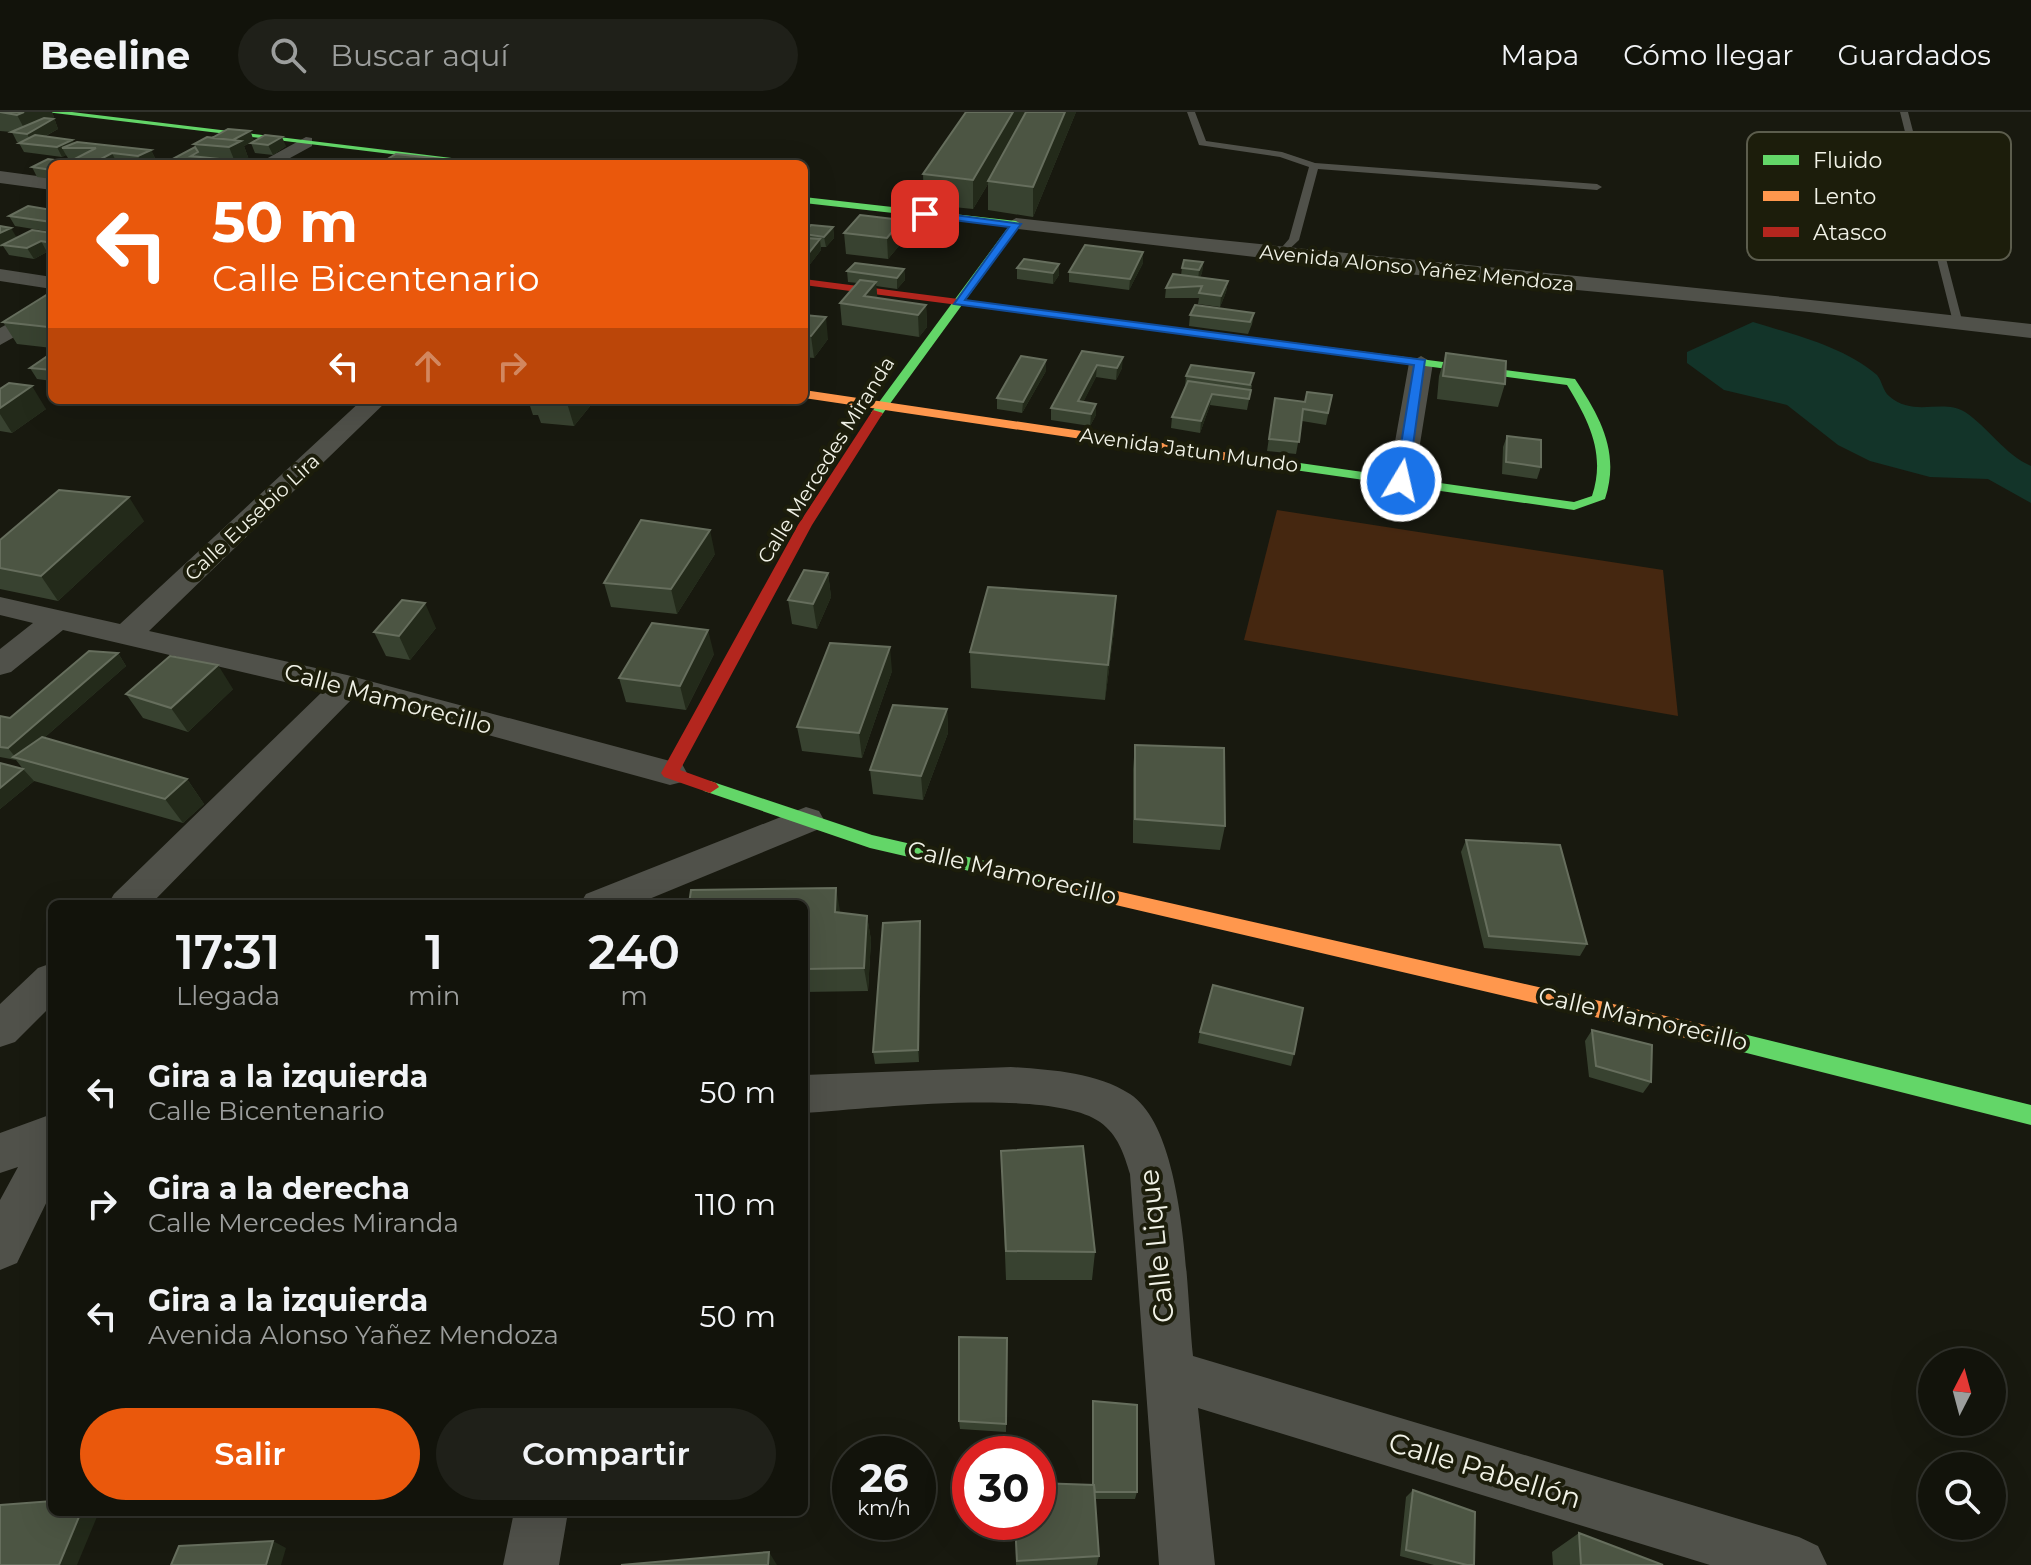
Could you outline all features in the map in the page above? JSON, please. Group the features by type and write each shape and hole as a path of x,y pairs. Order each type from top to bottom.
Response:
{"street":[{"path":"50,112 461,160"},
{"path":"273,160 306,142"},
{"path":"0,177 48,183"},
{"name":"Avenida Alonso Yañez Mendoza","path":"808,200 1281,254 2031,331"},
{"name":"Calle Mercedes Miranda","path":"670,773 805,525 881,406 1016,224"},
{"path":"0,275 48,282"},
{"path":"808,283 1421,363 1401,481"},
{"path":"0,338 48,308"},
{"name":"Avenida Jatun Mundo","path":"808,395 1538,503 1574,506 1598,499 1608,484 1599,427 1571,382 1421,363"},
{"name":"Calle Eusebio Lira","path":"128,634 372,404"},
{"name":"Calle Mamorecillo","path":"0,606 347,686 670,773 870,841 1724,1038 2031,1115"},
{"path":"0,665 58,619"},
{"path":"131,900 347,686"},
{"path":"616,900 660,890 806,820"},
{"path":"0,1030 48,983"},
{"name":"Calle Lique","path":"808,1094 1032,1085 1076,1090 1113,1106 1140,1135 1152,1174 1187,1565"},
{"path":"0,1153 48,1135"},
{"path":"0,1247 48,1153"},
{"name":"Calle Pabellón","path":"1170,1374 1799,1565"},
{"path":"531,1565 540,1516"}],"lane":[{"path":"1191,112 1202,143 1282,155 1314,166 1597,187"},
{"path":"1904,112 1909,132"},
{"path":"1281,254 1294,240 1314,166"},
{"path":"1943,260 1959,322"}],"shaded area":[{"path":"1753,322 1818,342 1849,356 1877,375 1887,394 1898,402 1908,406 1956,408 1965,412 2013,455 2031,466 2031,503 1988,479 1930,477 1870,461 1838,445 1787,405 1724,390 1687,363 1687,352"},
{"path":"1277,510 1663,570 1678,716 1244,640"}],"building":[{"path":"966,112 1013,112 973,180 923,174"},
{"path":"1026,112 1065,112 1033,187 988,181"},
{"path":"44,118 53,119 27,134 11,132"},
{"path":"228,129 250,131 233,140 212,138"},
{"path":"35,135 72,140 57,147 19,143"},
{"path":"265,135 282,137 268,145 251,143"},
{"path":"207,137 241,141 229,147 194,144"},
{"path":"77,142 151,150 138,156 112,153 99,160 73,160 96,148 62,148"},
{"path":"195,147 198,152 191,156 228,160 171,160"},
{"path":"396,154 452,160 386,160"},
{"path":"48,159 55,160 48,160 48,169 32,167"},
{"path":"28,206 48,209 48,221 9,216"},
{"path":"860,215 902,220 887,238 844,233"},
{"path":"811,225 833,227 824,237 808,235"},
{"path":"32,230 48,232 48,242 41,241 27,248 2,245"},
{"path":"808,238 820,239 808,254"},
{"path":"1085,245 1143,252 1130,279 1069,272"},
{"path":"1024,259 1059,264 1053,273 1017,268"},
{"path":"1184,260 1203,262 1199,270 1182,268"},
{"path":"855,263 904,269 897,278 847,271"},
{"path":"1173,274 1228,281 1221,296 1199,293 1202,286 1166,288"},
{"path":"860,280 876,282 864,296 926,305 918,315 840,303"},
{"path":"48,294 48,327 3,322"},
{"path":"1195,305 1254,313 1250,322 1190,315"},
{"path":"808,315 826,317 811,336 808,336"},
{"path":"1082,351 1123,357 1117,368 1097,365 1078,401 1096,404 1091,414 1051,408"},
{"path":"1446,353 1506,361 1505,384 1443,376"},
{"path":"48,356 48,370 30,368"},
{"path":"1021,356 1046,360 1023,402 997,398"},
{"path":"1191,365 1254,373 1250,385 1186,376"},
{"path":"1188,381 1251,390 1249,399 1212,394 1201,421 1172,417"},
{"path":"9,383 32,386 0,408 0,389"},
{"path":"1307,392 1332,395 1328,413 1303,409 1299,442 1269,439 1275,398 1305,402"},
{"path":"1507,436 1541,440 1541,467 1506,462"},
{"path":"59,490 129,497 41,576 0,568 0,540"},
{"path":"641,520 710,530 671,589 604,583"},
{"path":"804,570 828,573 813,604 788,600"},
{"path":"988,587 1116,596 1108,665 970,652"},
{"path":"402,600 425,603 399,636 374,632"},
{"path":"652,623 708,630 680,686 619,678"},
{"path":"830,643 890,647 859,733 797,727"},
{"path":"89,651 118,653 8,748 0,747 0,716 10,718"},
{"path":"170,656 218,665 171,708 126,694"},
{"path":"893,705 947,709 921,776 870,770"},
{"path":"42,737 187,779 165,799 13,757"},
{"path":"1135,745 1224,748 1225,826 1135,819"},
{"path":"0,763 23,769 0,788"},
{"path":"1466,840 1560,845 1587,944 1489,936"},
{"path":"836,888 835,912 867,916 864,968 808,969 808,900 690,900 691,890"},
{"path":"920,921 918,1050 873,1052 883,923"},
{"path":"1213,985 1303,1008 1294,1054 1200,1032"},
{"path":"1592,1030 1652,1045 1651,1082 1596,1066"},
{"path":"1083,1146 1095,1252 1006,1251 1001,1151"},
{"path":"959,1337 1007,1338 1006,1424 959,1421"},
{"path":"1093,1401 1137,1405 1137,1492 1095,1492"},
{"path":"1056,1484 1094,1485 1099,1556 1017,1561 1016,1540 1056,1540"},
{"path":"1413,1490 1475,1512 1474,1565 1406,1550"},
{"path":"48,1501 48,1516 79,1516 59,1565 0,1565 0,1505"},
{"path":"1579,1533 1663,1565 1581,1565"},
{"path":"273,1541 266,1565 171,1565 179,1546"},
{"path":"769,1552 768,1565 621,1565"}],"traffic: fast":[{"path":"50,112 462,160"},
{"path":"808,200 1016,224 877,413"},
{"path":"1242,339 1571,382 1601,438 1605,467 1598,499 1574,506 1250,460"},
{"path":"710,787 870,841 1060,885"},
{"path":"1723,1038 2031,1115"}],"traffic: slow":[{"path":"808,395 1250,460"},
{"path":"1060,885 1723,1038"}],"traffic: jam":[{"path":"808,283 1242,339"},
{"path":"710,787 670,773 805,525 877,413"}],"route":[{"path":"925,214 1016,224 958,302 1421,363 1401,481"}]}
